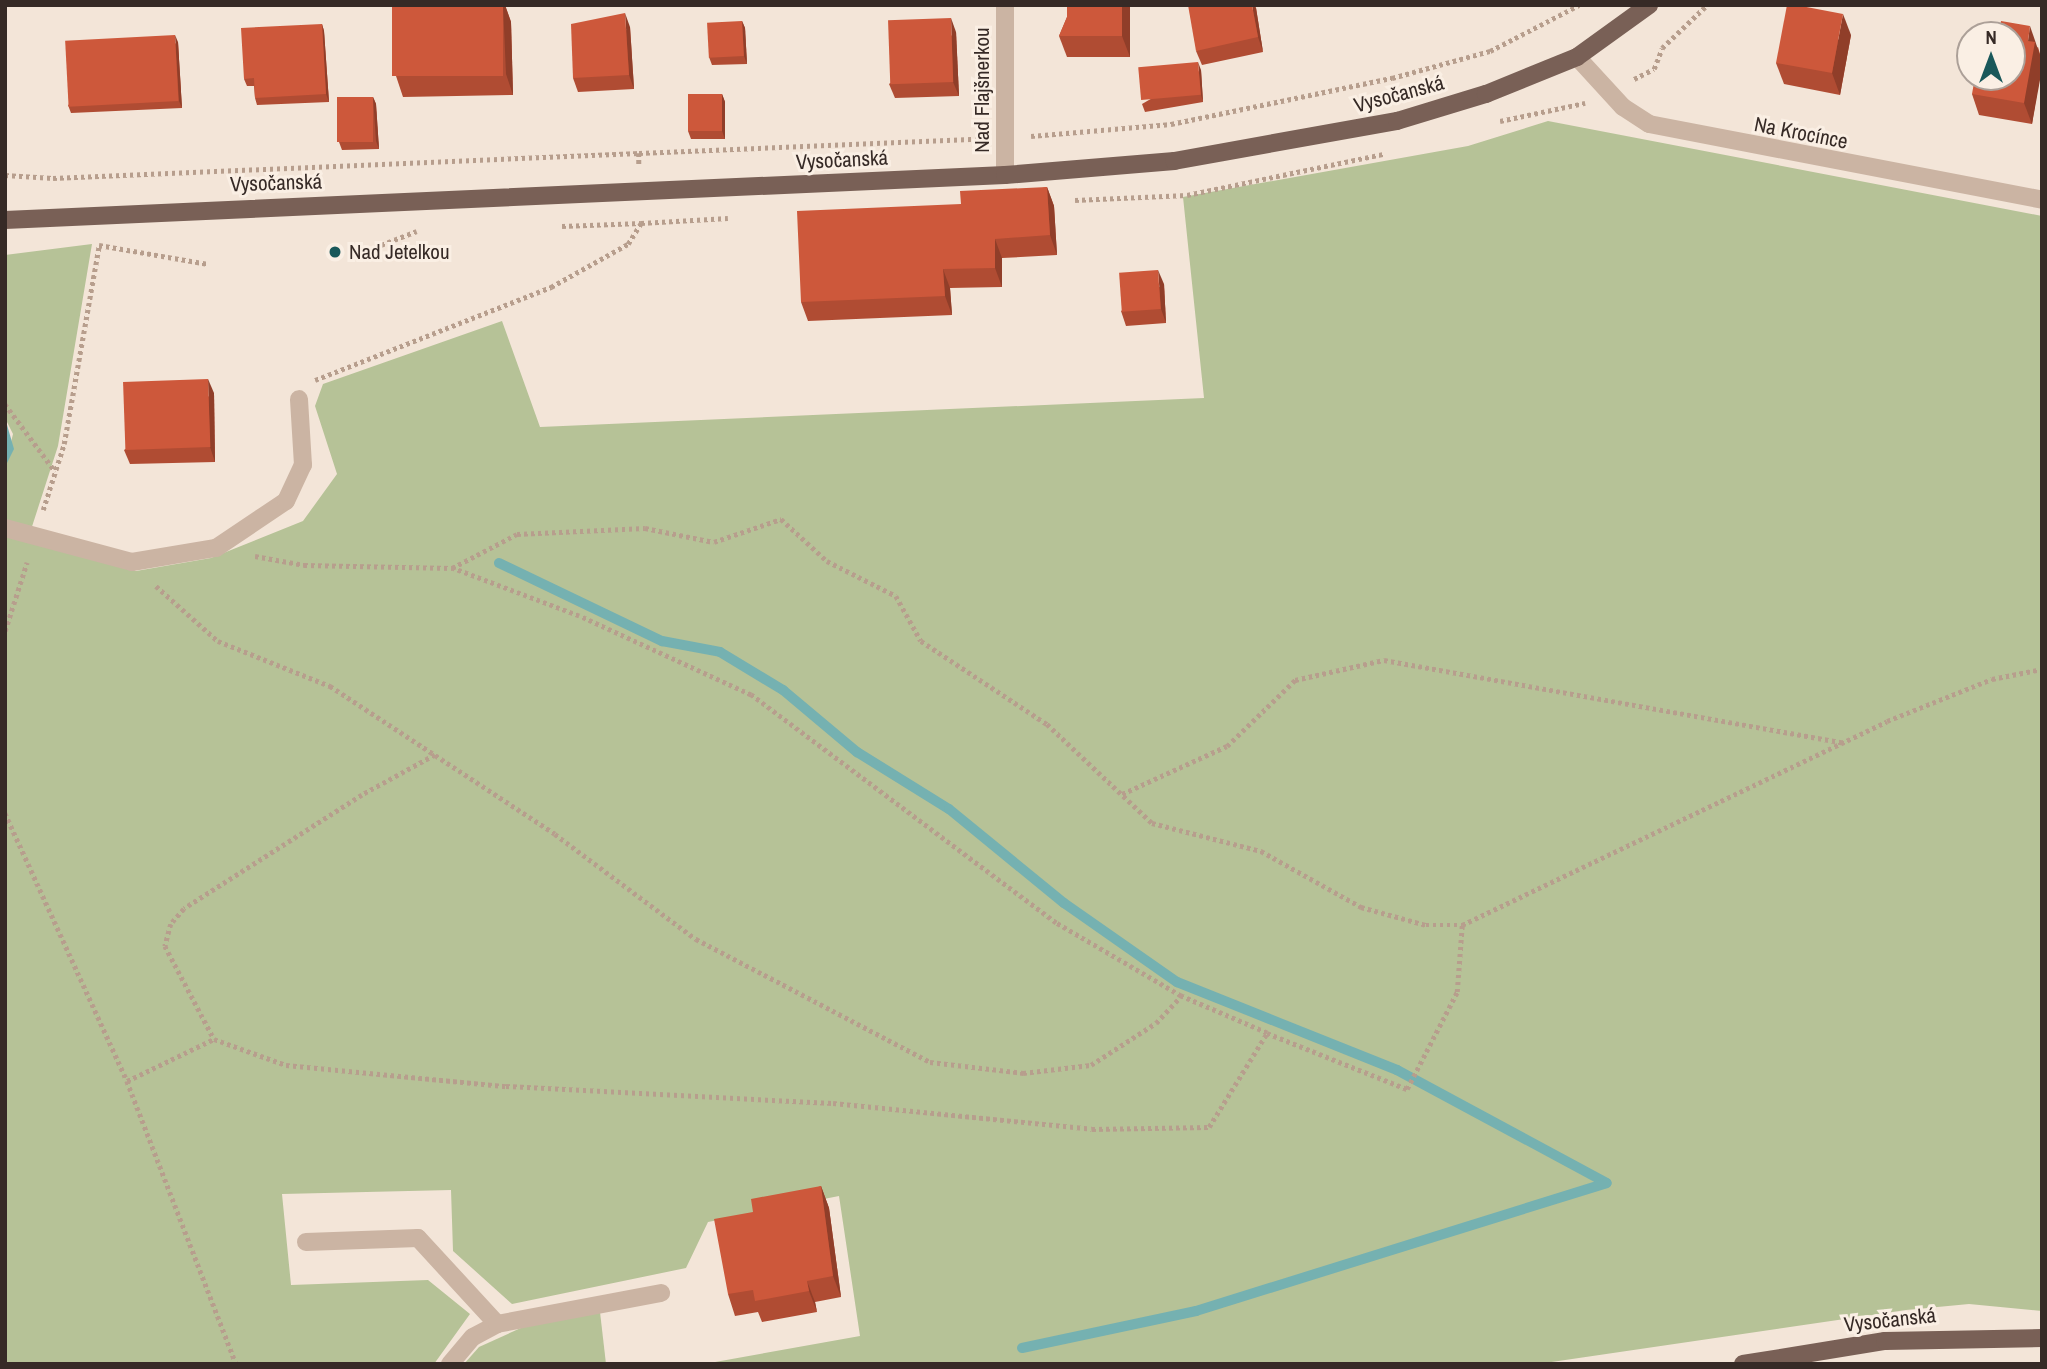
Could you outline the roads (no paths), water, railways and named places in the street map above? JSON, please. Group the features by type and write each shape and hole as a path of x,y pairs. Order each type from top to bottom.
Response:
{"main road":[{"name":"Vysočanská","path":"5,220 1005,175 1174,161 1298,142 1397,121 1577,57 1649,5"},
{"name":"Vysočanská","path":"1743,1364 1885,1341 2042,1338"}],"street":[{"name":"Nad Flajšnerkou","path":"1005,5 1005,175"},
{"name":"Na Krocínce","path":"1577,57 1608,91 1649,124 1688,135 2042,200"},
{"path":"5,528 36,533 132,562 216,548 286,500 303,465 299,399"},
{"path":"306,1242 418,1238 497,1324"},
{"path":"450,1364 473,1336 497,1324 661,1293"}],"water":[{"path":"5,418 14,449 5,467"}],"waterway":[{"path":"499,563 662,641 720,652 783,690 857,752 949,809 1064,903 1177,982 1397,1070 1607,1183"},
{"path":"1022,1348 1196,1311 1607,1183"}],"place":[{"name":"Nad Jetelkou","path":"335,252"}]}
